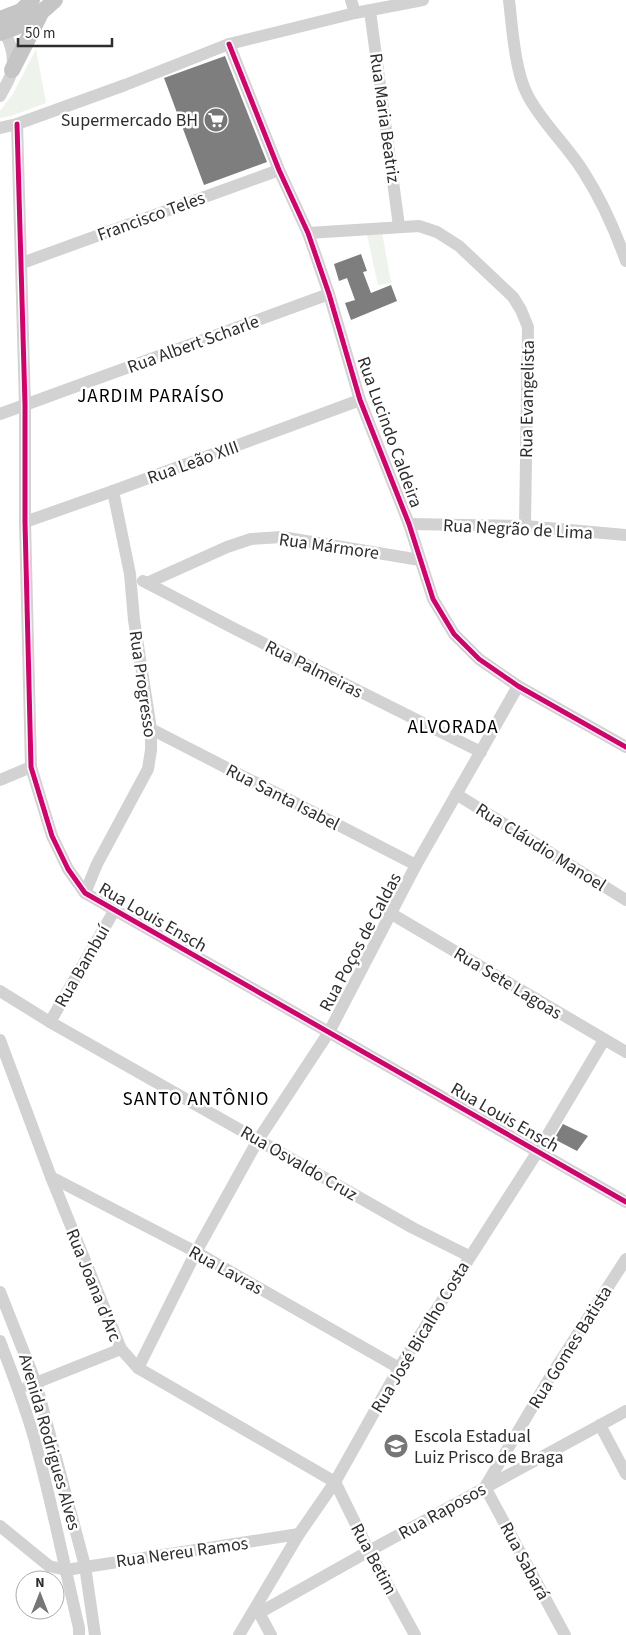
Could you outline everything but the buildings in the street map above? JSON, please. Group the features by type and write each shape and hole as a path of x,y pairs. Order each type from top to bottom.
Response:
{"main road":[{"path":"1,28 32,0"},
{"path":"1,28 20,27 40,15 55,0"},
{"path":"12,70 40,15"}],"street":[{"path":"350,0 355,13"},
{"path":"0,128 17,124 125,85 230,44 355,13 423,0"},
{"path":"509,0 514,40 526,93 583,171 604,208 626,261"},
{"name":"Rua Maria Beatriz","path":"370,10 399,226"},
{"path":"0,96 12,70 12,51 9,40 1,28"},
{"name":"Rua Lucindo Caldeira","path":"230,44 279,170 308,233 329,294 360,400 409,524 433,599 454,634 479,659 518,686 626,747"},
{"name":"Rua Louis Ensch","path":"17,124 22,263 31,767 52,836 68,869 85,893 114,911 626,1202"},
{"name":"Francisco Teles","path":"22,263 279,170"},
{"name":"Rua Evangelista","path":"308,233 419,226 437,232 459,246 512,297 528,326 525,526"},
{"name":"Rua Albert Scharle","path":"0,414 329,294"},
{"name":"Rua Leão XIII","path":"26,522 360,400"},
{"name":"Rua Progresso","path":"85,893 97,864 148,769 151,750 151,729 134,620 130,574 113,491"},
{"name":"Rua Negrão de Lima","path":"409,524 525,526 626,535"},
{"name":"Rua Mármore","path":"147,583 227,547 251,539 282,537 420,560"},
{"path":"130,574 147,583"},
{"name":"Rua Palmeiras","path":"147,583 482,752"},
{"name":"Rua Poços de Caldas","path":"138,1368 196,1252 258,1140 328,1032 416,865 518,686"},
{"name":"Rua Santa Isabel","path":"151,729 416,865"},
{"path":"0,780 31,767"},
{"name":"Rua Cláudio Manoel","path":"456,794 626,900"},
{"name":"Rua Bambuí","path":"50,1022 114,911"},
{"name":"Rua Sete Lagoas","path":"390,913 626,1052"},
{"name":"Rua Osvaldo Cruz","path":"0,991 50,1022 413,1228 469,1256"},
{"name":"Rua Joana d'Arc","path":"0,1040 51,1177 121,1349 138,1368 335,1482"},
{"name":"Rua José Bicalho Costa","path":"239,1635 258,1610 299,1534 335,1482 399,1368 538,1151 604,1040"},
{"name":"Rua Lavras","path":"51,1177 196,1252 399,1368"},
{"name":"Rua Gomes Batista","path":"485,1488 552,1374 626,1259"},
{"name":"Avenida Rodrigues Alves","path":"0,1292 36,1383 85,1566 95,1631"},
{"name":"Avenida Rodrigues Alves","path":"0,1340 19,1390 37,1448 79,1632"},
{"path":"19,1390 121,1349"},
{"name":"Rua Raposos","path":"258,1610 626,1410"},
{"path":"600,1425 626,1474"},
{"name":"Rua Betim","path":"335,1482 369,1551 416,1635"},
{"name":"Rua Sabará","path":"485,1488 565,1635"},
{"path":"0,1526 49,1566 66,1570"},
{"name":"Rua Nereu Ramos","path":"66,1570 299,1534"},
{"path":"258,1610 271,1635"},
{"path":"79,1632 95,1631"}],"shaded area":[{"path":"36,49 46,103 11,116 0,118 0,111 13,94"},
{"path":"382,232 391,283 378,285 367,235"}],"cycle path":[{"path":"229,44 279,170 308,233 329,294 360,400 409,524 433,599 454,634 479,659 518,686 626,747"},
{"path":"17,124 25,405 25,522 31,767 52,836 68,869 85,893 626,1202"}],"place":[{"name":"Supermercado BH","path":"216,120"},
{"name":"Escola Estadual Luiz Prisco de Braga","path":"396,1446"}],"district":[{"name":"JARDIM PARAÍSO","path":"151,395"},
{"name":"ALVORADA","path":"453,726"},
{"name":"SANTO ANTÔNIO","path":"196,1098"}]}
